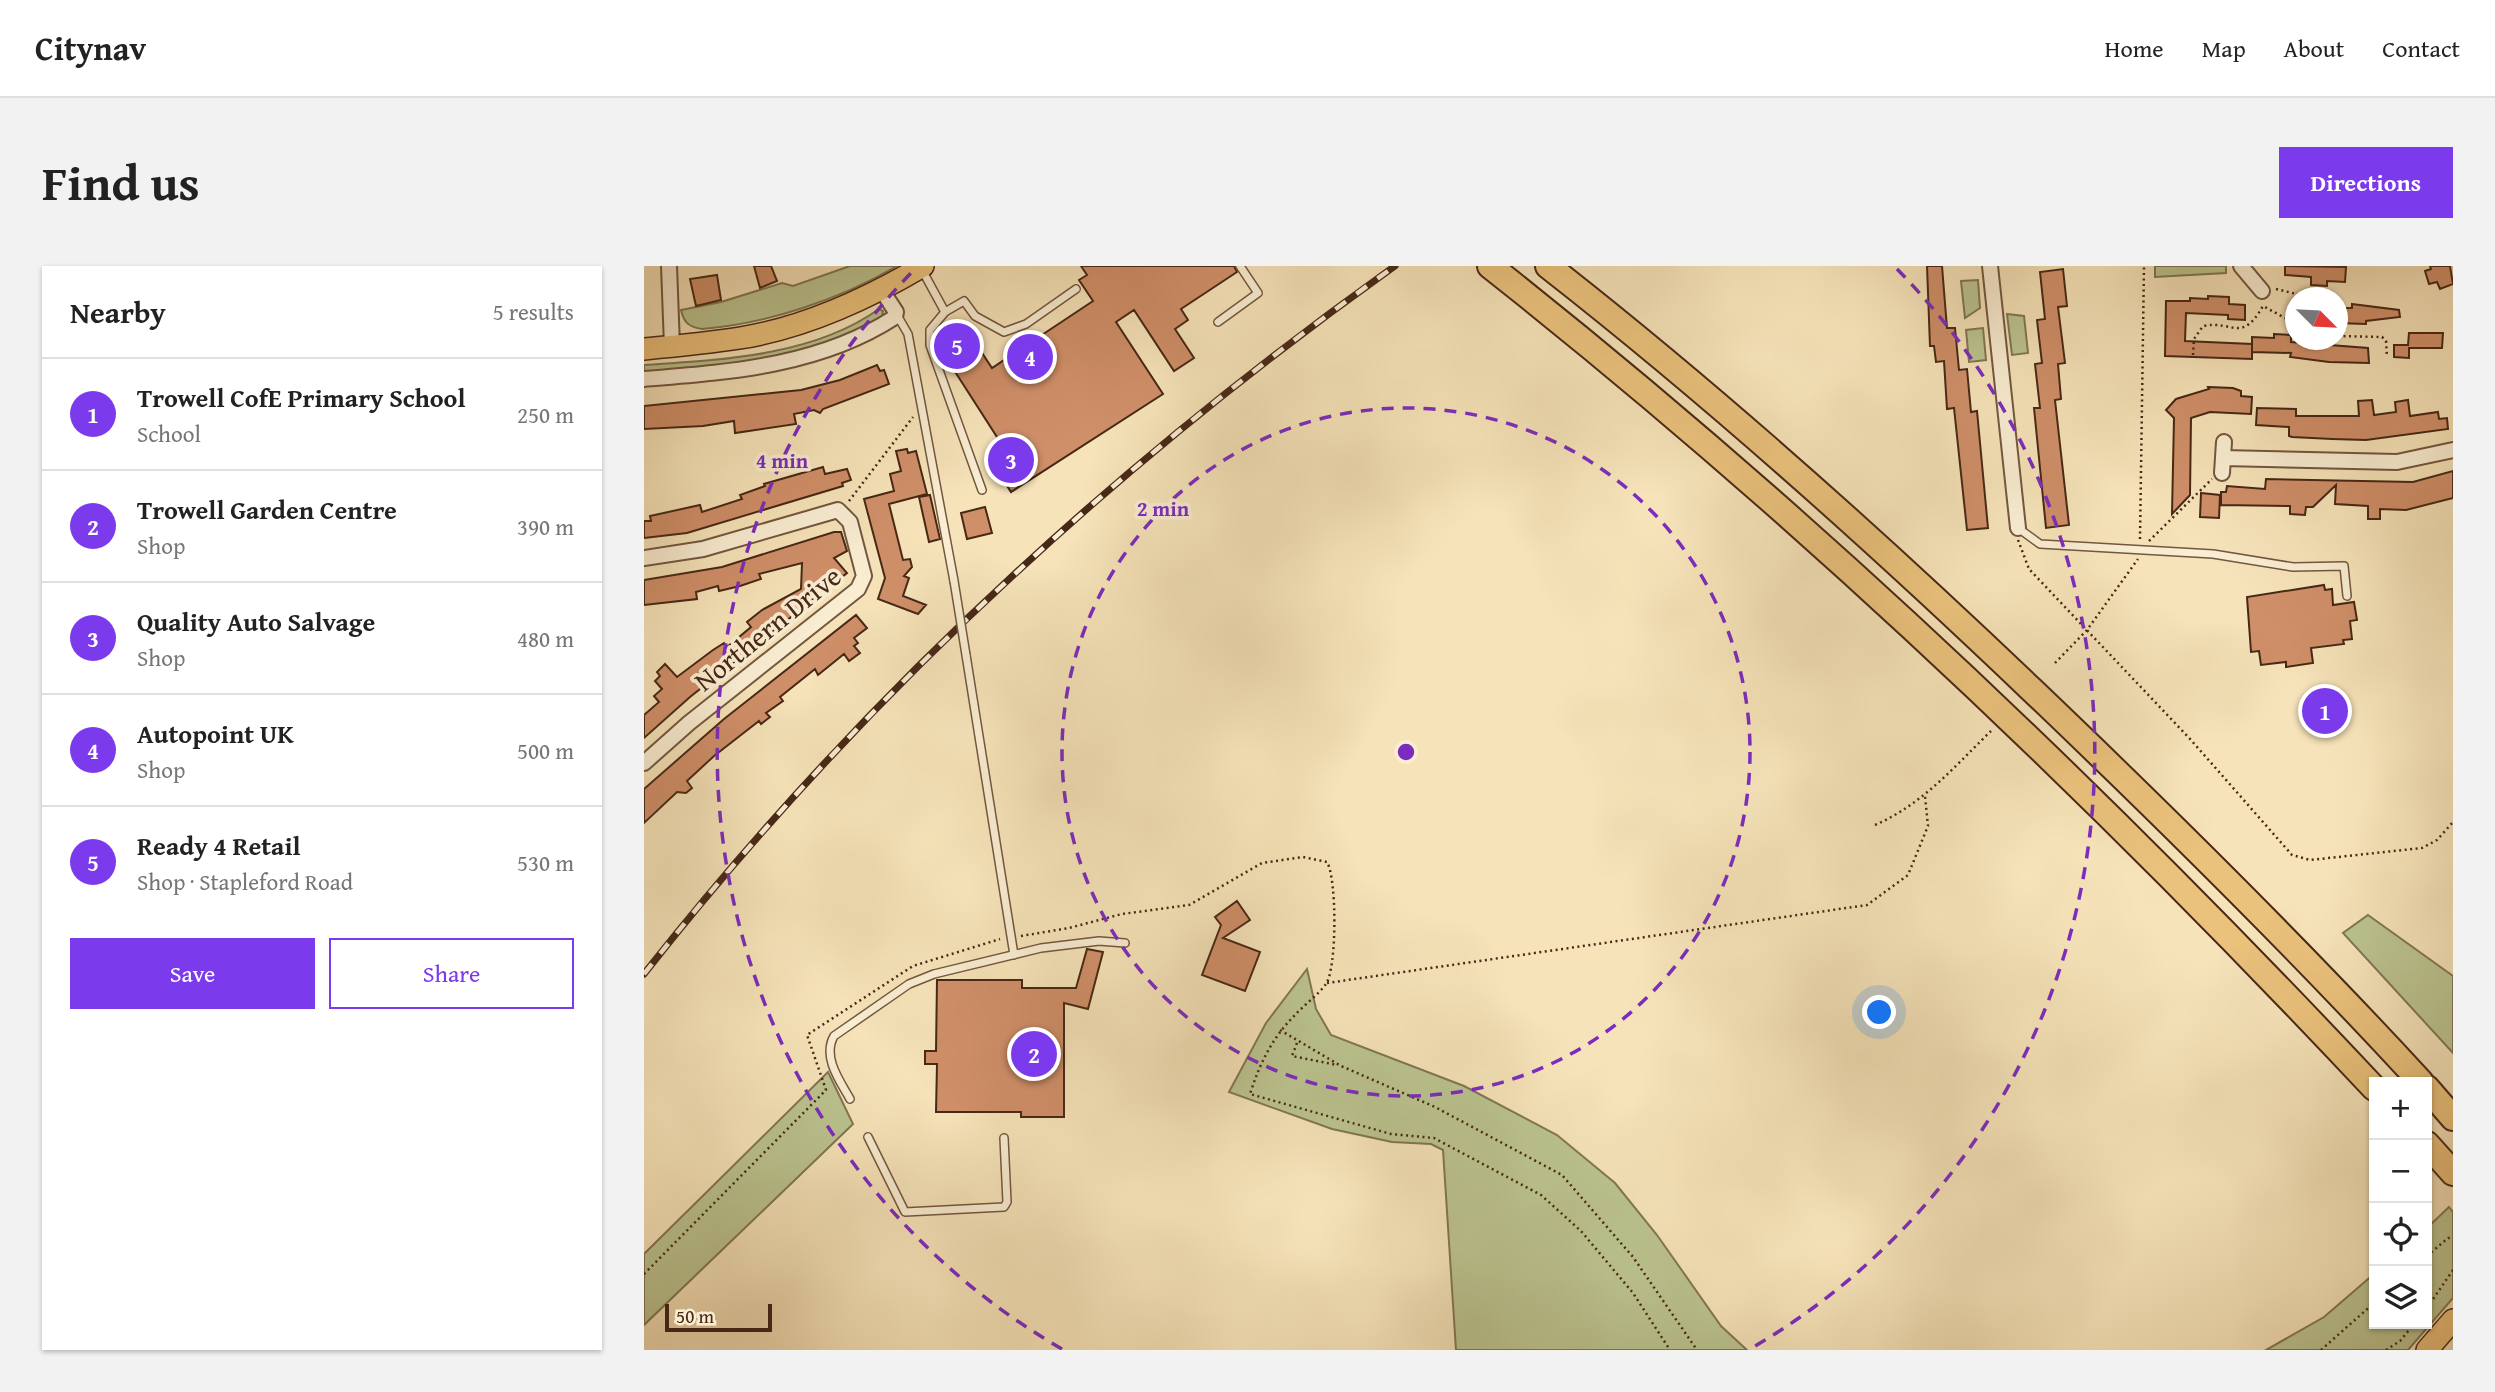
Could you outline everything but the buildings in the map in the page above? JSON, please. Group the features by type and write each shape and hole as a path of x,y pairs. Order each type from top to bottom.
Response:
{"highway":[{"path":"1490,266 1730,465 1928,640 2148,853 2369,1083"},
{"path":"1548,266 1794,470 1936,598 2177,829 2416,1077"},
{"path":"2432,1094 2453,1118"},
{"path":"2432,1150 2453,1173"}],"main road":[{"path":"644,349 741,338 779,329 819,317 922,267"},
{"path":"2427,1350 2453,1320"}],"street":[{"path":"669,266 672,346"},
{"path":"1990,266 2018,528"},
{"path":"2241,266 2263,291"},
{"path":"644,379 785,362 852,339 896,315 881,289"},
{"path":"2224,442 2223,466 2414,460 2453,450"},
{"path":"644,558 703,549 833,511 841,511"},
{"name":"Northern Drive","path":"644,763 689,723 858,589 864,576 850,522 841,511"}],"lane":[{"path":"1218,322 1258,293 1240,266"},
{"path":"922,267 945,312"},
{"path":"982,490 930,345 930,330 945,312 964,301 975,316 994,328 1012,331 1076,289"},
{"path":"896,315 908,334 954,581 1014,955"},
{"path":"2018,528 2040,544 2213,555 2293,567 2344,566 2347,596"},
{"path":"850,1100 829,1055 834,1037 909,984 934,974 1014,955 1099,941 1125,943"},
{"path":"867,1137 905,1212 1004,1207 1007,1202 1003,1138"}],"path":[{"path":"2143,550 2144,266"},
{"path":"2263,291 2276,289 2285,291"},
{"path":"2193,355 2194,339 2203,326 2242,329 2252,323 2263,306 2285,318"},
{"path":"2348,337 2382,337 2386,341 2387,357"},
{"path":"841,511 921,406"},
{"path":"2055,663 2087,630 2135,568 2149,541 2223,466"},
{"path":"2018,528 2020,550 2029,569 2191,740 2292,855 2310,860 2422,848 2437,839 2453,822"},
{"path":"1875,825 1904,812 1925,796 1991,731"},
{"path":"1670,1350 1633,1293 1581,1231 1541,1195 1434,1138 1391,1134 1321,1117 1250,1094 1267,1049 1280,1030 1327,983 1867,905 1908,875 1928,826 1925,796"},
{"path":"644,1274 826,1090 807,1035 913,966 988,940 1069,928 1122,914 1189,905 1262,863 1317,858 1326,862 1331,870 1335,917 1327,983"},
{"path":"1280,1030 1340,1066 1435,1107 1562,1175 1633,1256 1697,1350"},
{"path":"1297,1042 1292,1056 1340,1066"},
{"path":"2432,1252 2448,1238 2453,1238"},
{"path":"2432,1301 2453,1270"},
{"path":"2321,1350 2369,1307"},
{"path":"2386,1350 2400,1341 2410,1329"}],"green space":[{"path":"850,266 897,266 828,299 752,322 702,329 688,324 681,310 721,302 782,283 793,286"},
{"path":"2155,266 2226,266 2226,273 2155,277"},
{"path":"1978,280 1980,308 1965,318 1961,281"},
{"path":"879,309 883,311 882,317 826,343 797,352 737,363 644,372 644,365 704,361 796,346 853,325"},
{"path":"2007,314 2024,316 2028,353 2012,355"},
{"path":"1983,328 1986,360 1969,362 1966,330"},
{"path":"2368,915 2453,976 2453,1053 2343,933"},
{"path":"1307,969 1316,1009 1331,1035 1464,1086 1557,1135 1615,1183 1657,1235 1721,1326 1747,1350 1456,1350 1443,1150 1431,1144 1392,1142 1332,1129 1229,1092 1266,1023"},
{"path":"828,1072 853,1124 644,1325 644,1254"},
{"path":"2449,1207 2453,1212 2453,1298 2432,1322 2432,1266 2432,1223"},
{"path":"2369,1278 2369,1329 2426,1329 2408,1350 2266,1350 2324,1317"}],"railway":[{"path":"644,974 726,874 812,777 902,683 994,593 1090,506 1189,423 1395,266"}],"place":[{"name":"Ready 4 Retail","path":"957,346"},
{"name":"Autopoint UK","path":"1030,357"},
{"name":"Quality Auto Salvage","path":"1011,460"},
{"name":"Trowell CofE Primary School","path":"2325,711"},
{"name":"Trowell Garden Centre","path":"1034,1054"}]}
